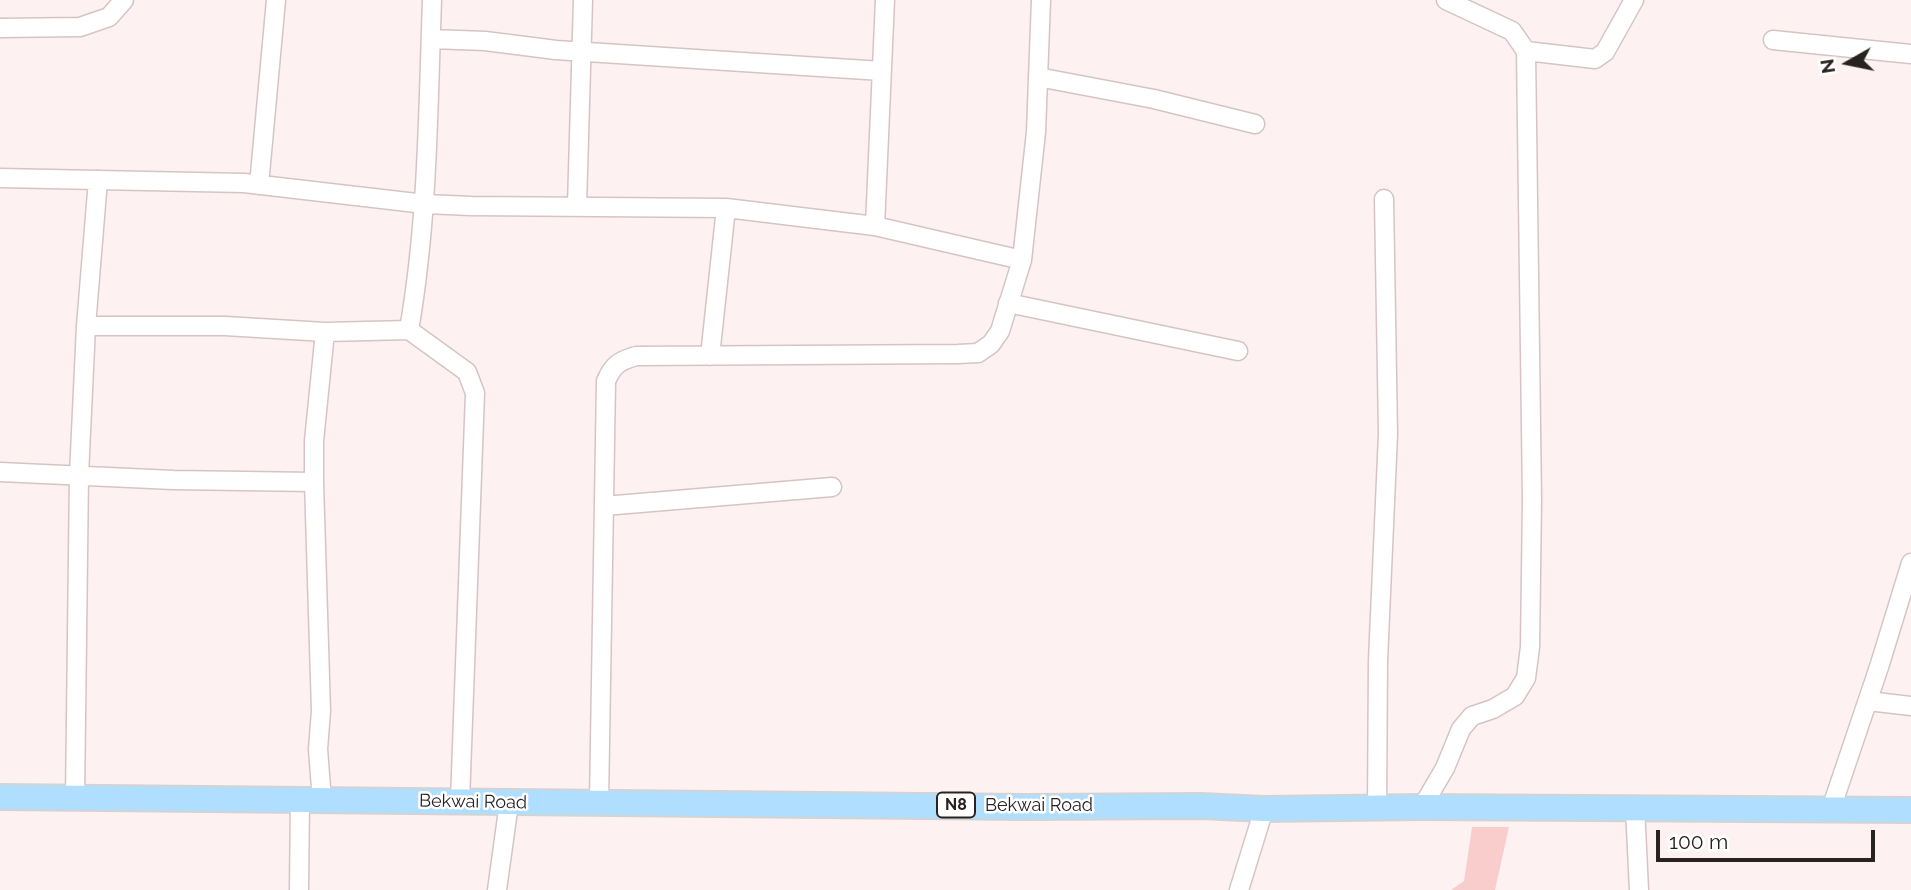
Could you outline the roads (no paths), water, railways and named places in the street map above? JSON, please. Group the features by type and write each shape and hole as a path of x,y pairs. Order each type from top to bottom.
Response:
{"highway":[{"name":"Bekwai Road","path":"0,797 1025,807 1201,806 1264,809 1635,807 1911,810"}],"street":[{"path":"0,28 80,27 108,17 124,0"},
{"path":"259,185 276,0"},
{"path":"409,330 425,204 432,0"},
{"path":"578,206 583,0"},
{"path":"875,226 885,0"},
{"path":"599,802 607,381 612,367 622,360 636,356 978,353 991,344 1000,331 1022,260 1037,132 1041,0"},
{"path":"1422,807 1445,768 1461,729 1472,716 1493,709 1515,696 1526,678 1530,647 1532,500 1526,51 1513,31 1467,4 1446,0"},
{"path":"1526,51 1595,59 1605,52 1634,0"},
{"path":"432,39 882,71"},
{"path":"1773,40 1911,54"},
{"path":"1038,77 1154,99 1255,124"},
{"path":"0,177 259,185 425,204 471,206 726,208 875,226 1022,260"},
{"path":"75,799 79,475 86,326 98,180"},
{"path":"1377,807 1378,661 1388,434 1384,199"},
{"path":"710,356 726,208"},
{"path":"1008,303 1238,351"},
{"path":"86,326 225,326 325,332 409,330 467,372 475,393 460,801"},
{"path":"299,890 321,711 314,441 325,332"},
{"path":"0,472 314,482"},
{"path":"604,506 832,487"},
{"path":"1830,809 1868,701 1911,563"},
{"path":"1868,701 1911,706"},
{"path":"497,890 509,803"},
{"path":"1635,807 1639,890"},
{"path":"1239,890 1264,809"}]}
